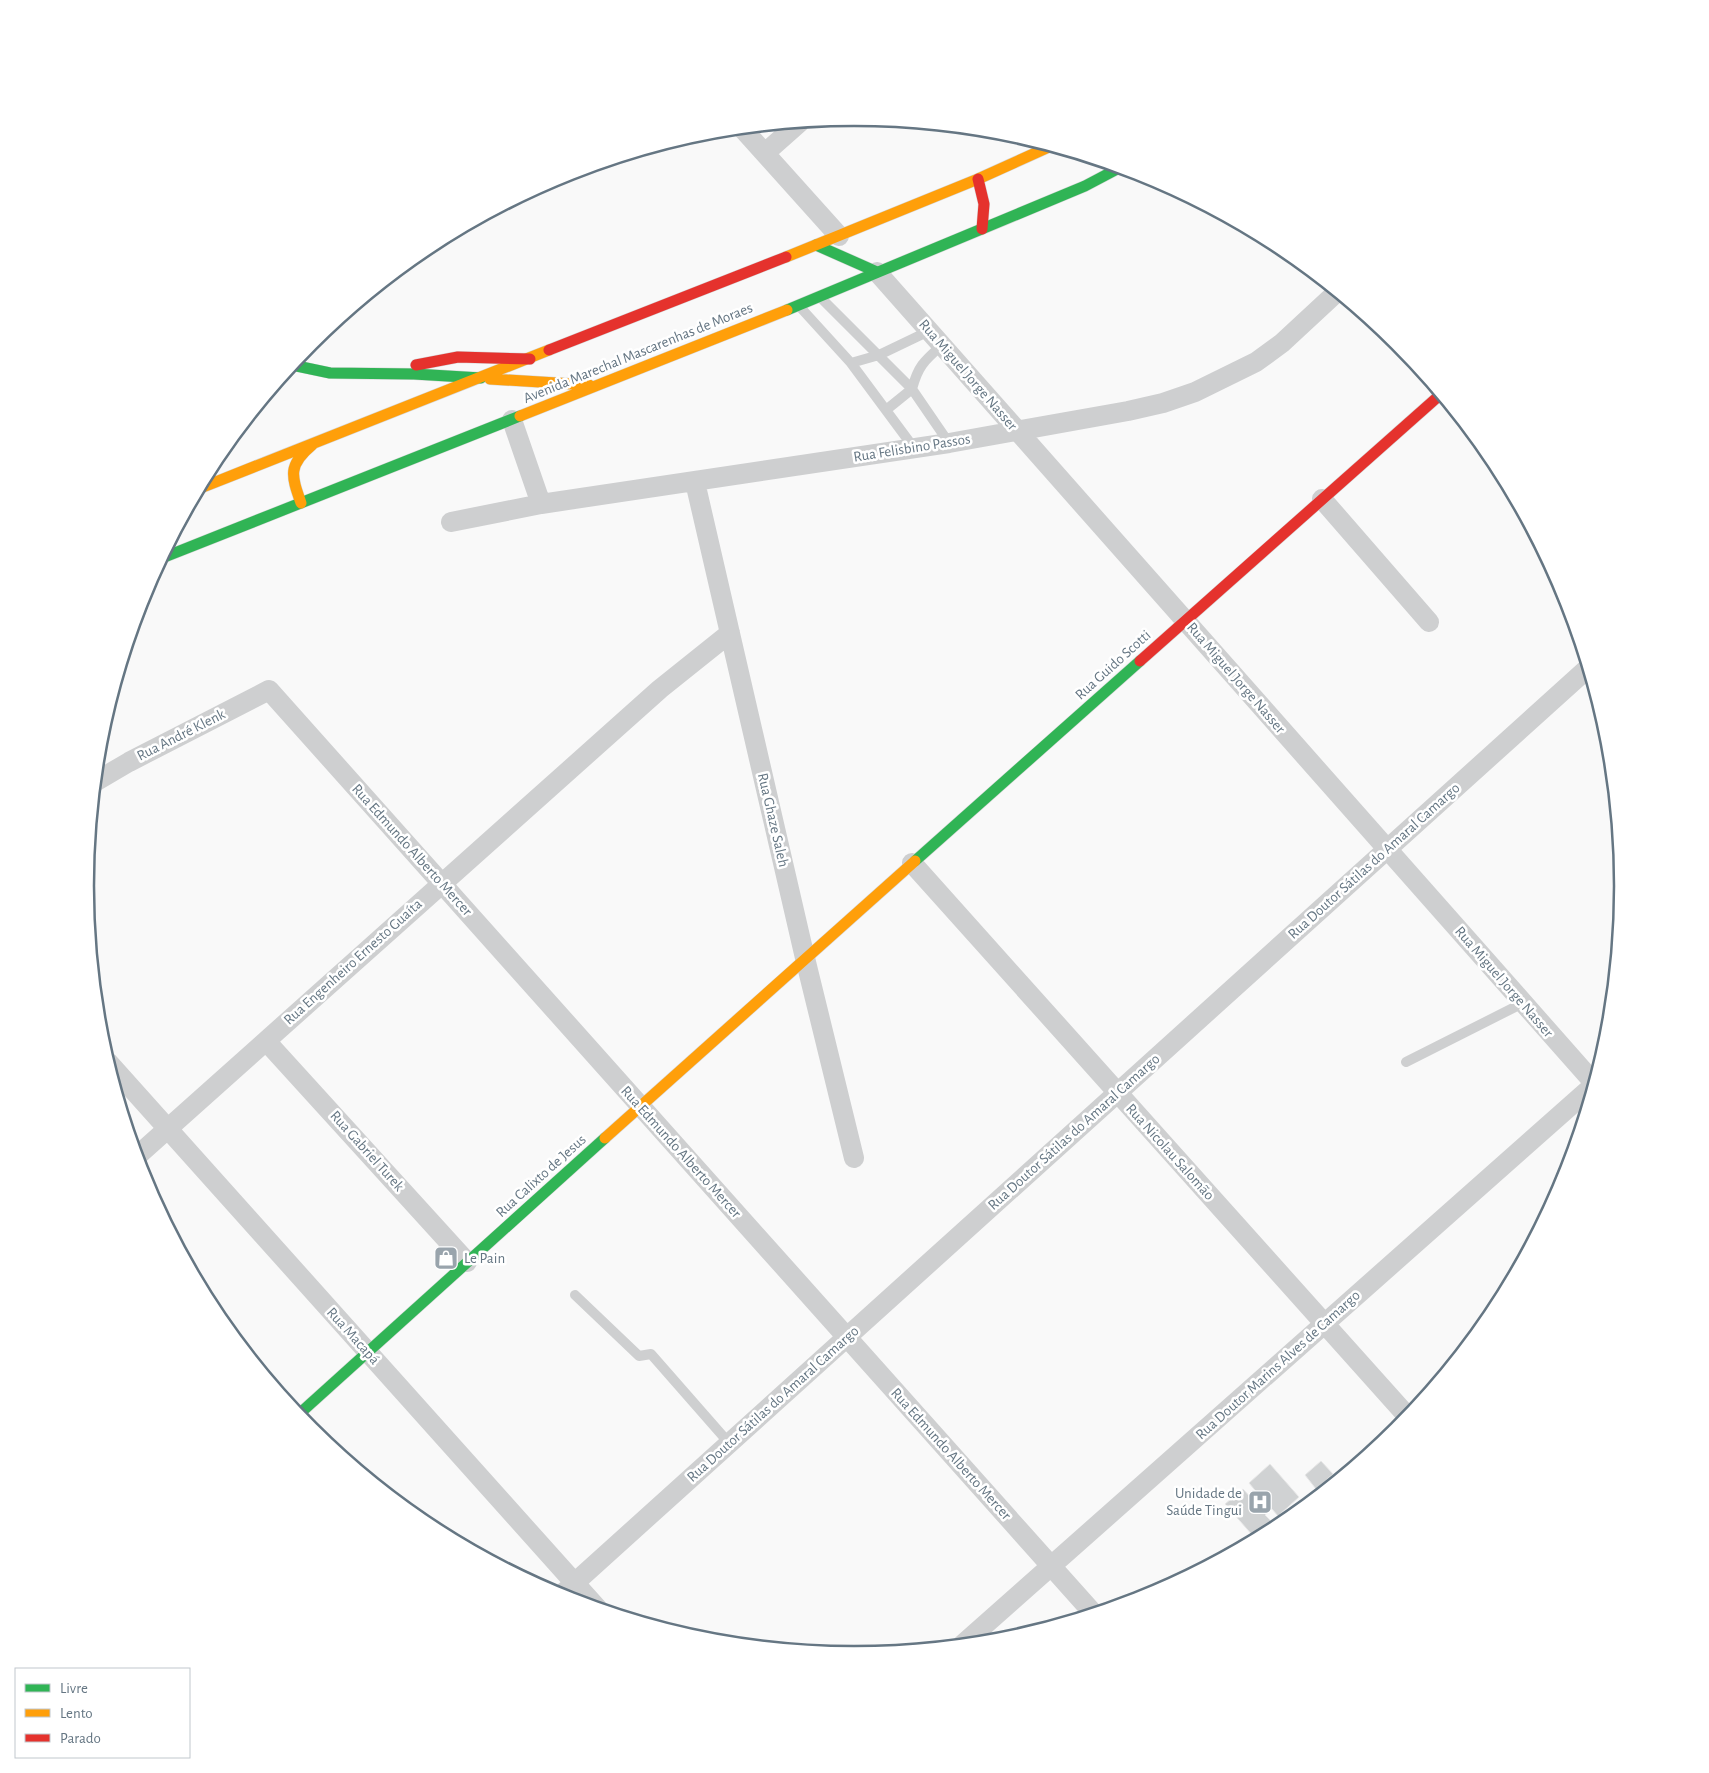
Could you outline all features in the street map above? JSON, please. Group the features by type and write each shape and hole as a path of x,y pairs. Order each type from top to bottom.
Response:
{"main road":[{"path":"208,486 839,236 978,179 1042,150"},
{"name":"Avenida Marechal Mascarenhas de Moraes","path":"170,555 798,305 1084,186 1113,171"},
{"path":"978,179 984,194 985,210 982,229"},
{"path":"816,245 877,272"},
{"path":"391,372 450,357 472,356 530,359"},
{"path":"300,367 329,373 391,372 598,385"},
{"name":"Rua Guido Scotti","path":"805,958 1437,398"},
{"path":"301,503 292,473 298,456 312,445"},
{"name":"Rua Calixto de Jesus","path":"304,1410 805,958"}],"street":[{"path":"765,153 793,128"},
{"path":"747,133 839,236"},
{"name":"Rua Miguel Jorge Nasser","path":"877,272 1590,1079"},
{"name":"Rua Felisbino Passos","path":"451,522 541,504 949,443 1163,403 1195,392 1256,362 1282,343 1333,296"},
{"path":"512,420 541,504"},
{"name":"Rua Ghaze Saleh","path":"695,482 805,958 854,1158"},
{"path":"1322,499 1429,622"},
{"name":"Rua Engenheiro Ernesto Guaíta","path":"142,1151 660,689 730,633"},
{"name":"Rua Doutor Sátilas do Amaral Camargo","path":"566,1590 1584,672"},
{"name":"Rua Edmundo Alberto Mercer","path":"269,690 1090,1610"},
{"name":"Rua André Klenk","path":"101,778 129,762 269,690"},
{"name":"Rua Nicolau Salomão","path":"912,862 1403,1412"},
{"name":"Rua Gabriel Turek","path":"266,1040 467,1262"},
{"name":"Rua Macapá","path":"117,1073 589,1599"},
{"name":"Rua Doutor Marins Alves de Camargo","path":"971,1638 1587,1092"}],"lane":[{"path":"819,296 912,389 949,443"},
{"path":"798,305 851,363 914,448"},
{"path":"851,363 935,338"},
{"path":"886,410 912,389 916,373 926,359 935,338"},
{"path":"1406,1062 1523,1003"},
{"path":"575,1294 639,1356 651,1354 729,1443"}],"building":[{"path":"1321,1461 1333,1474 1316,1489 1305,1475"},
{"name":"Unidade de Saúde Tingui","path":"1270,1464 1299,1497 1278,1516 1272,1509 1265,1515 1272,1522 1252,1535 1225,1504 1243,1489 1253,1500 1259,1495 1249,1483"}],"traffic: fast":[{"path":"787,310 1085,186 1113,171"},
{"path":"816,245 877,272"},
{"path":"300,367 330,373 414,374 481,378"},
{"path":"170,555 520,416"},
{"path":"915,861 1140,661"},
{"path":"304,1410 605,1138"}],"traffic: slow":[{"path":"786,257 978,179 1042,150"},
{"path":"520,416 787,310"},
{"path":"209,485 549,350"},
{"path":"490,379 589,385"},
{"path":"301,503 295,485 295,465 304,452 312,445"},
{"path":"605,1138 915,861"}],"traffic: jam":[{"path":"978,179 984,204 982,229"},
{"path":"549,350 786,257"},
{"path":"416,365 458,357 530,359"},
{"path":"1140,661 1437,398"}],"place":[{"name":"Le Pain","path":"446,1258"},
{"name":"Unidade de Saúde Tingui","path":"1260,1502"}]}
